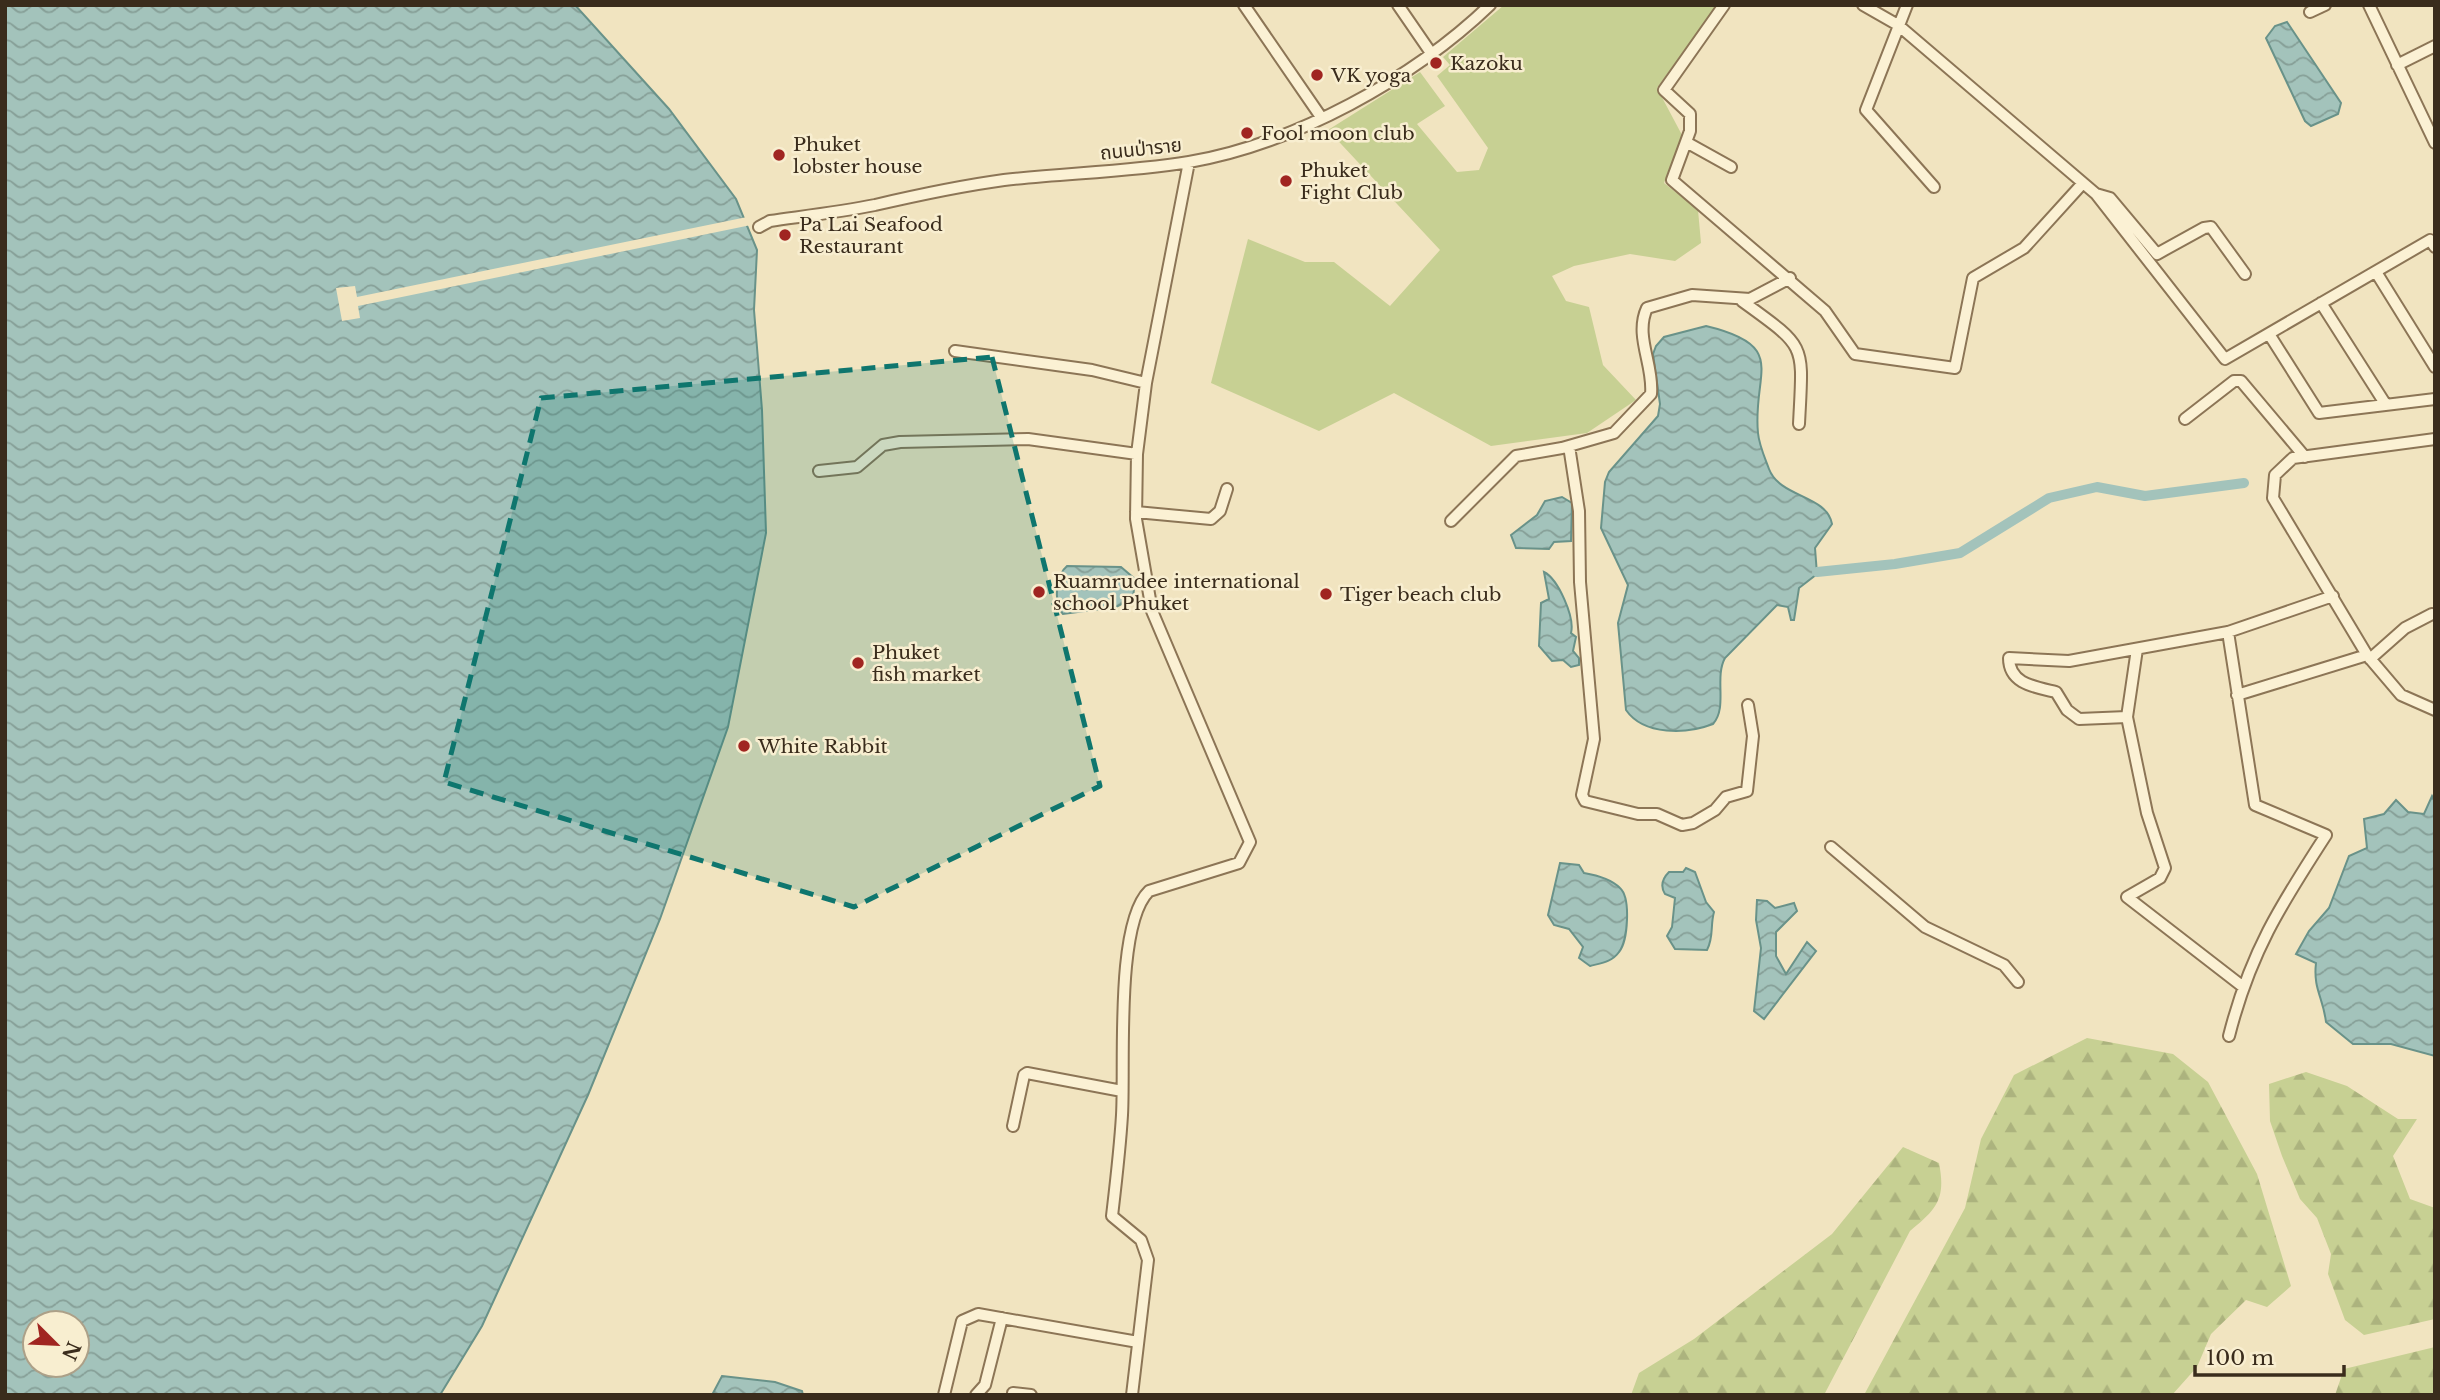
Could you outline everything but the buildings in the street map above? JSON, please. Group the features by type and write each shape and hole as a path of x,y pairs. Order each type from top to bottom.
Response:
{"street":[{"path":"1244,5 1321,117"},
{"path":"1398,5 1431,53"},
{"path":"1724,5 1664,90 1690,114 1690,131 1672,180 1790,278 1825,311 1855,354 1955,368 1973,278 2024,248 2083,183"},
{"path":"1863,5 1898,25 2096,194 2225,359 2430,240 2435,247"},
{"path":"1906,5 1866,110 1934,187"},
{"path":"2310,12 2325,5"},
{"path":"2369,5 2397,65 2432,129 2435,143"},
{"name":"ถนนป่าราย","path":"760,228 770,221 990,182 1189,162 1271,142 1381,86 1431,53 1483,8"},
{"path":"2397,65 2435,46"},
{"path":"1686,142 1731,167"},
{"path":"1132,1395 1148,1260 1141,1240 1112,1216 1122,1091 1123,987 1138,901 1149,891 1239,863 1250,842 1152,611 1136,512 1137,454 1146,383 1189,162"},
{"path":"2096,194 2110,198 2127,222 2157,254 2204,228 2211,227 2245,274"},
{"path":"2376,272 2435,367"},
{"path":"1742,301 1790,278"},
{"path":"1451,521 1516,456 1570,446 1614,433 1650,397 1651,383 1643,336 1643,316 1647,308 1692,295 1742,301 1785,332 1798,347 1802,360 1798,424"},
{"path":"2321,303 2386,405"},
{"path":"2269,334 2319,413 2435,399"},
{"path":"955,351 1079,368 1146,383"},
{"path":"2185,419 2234,381 2241,381 2305,457"},
{"path":"818,471 857,467 883,445 900,442 1028,439 1137,454"},
{"path":"2435,439 2293,458 2275,475 2273,498 2369,657 2401,695 2435,710"},
{"path":"1570,446 1579,511 1580,582 1594,739 1581,795 1585,801 1638,814 1657,814 1682,825 1692,823 1715,810 1726,797 1747,791 1753,736 1748,705"},
{"path":"1136,512 1211,520 1220,511 1227,489"},
{"path":"2127,717 2079,719 2067,710 2056,692 2031,686 2014,677 2009,670 2009,658 2069,661 2228,632 2333,596"},
{"path":"2237,695 2369,657 2405,628 2432,614"},
{"path":"2228,632 2255,804 2326,835 2271,921 2242,986 2229,1036"},
{"path":"2137,649 2127,717 2147,813 2165,868 2160,878 2127,897 2242,986"},
{"path":"1831,847 1925,927 2004,965 2018,982"},
{"path":"1013,1126 1024,1075 1027,1073 1122,1091"},
{"path":"944,1395 962,1321 978,1314 1138,1342"},
{"path":"975,1395 985,1384 1002,1318"},
{"path":"1013,1393 1031,1395"}],"highlighted area":[{"path":"992,357 1100,786 854,907 444,782 541,398"}],"green space":[{"path":"1504,5 1717,5 1657,88 1682,135 1664,183 1698,210 1701,243 1675,261 1630,254 1574,266 1552,276 1566,301 1589,307 1603,365 1636,400 1587,433 1491,446 1394,393 1319,431 1211,383 1248,239 1305,262 1334,262 1390,306 1440,250 1328,130 1420,72 1445,106 1417,124 1457,172 1479,170 1488,148 1437,76 1450,65 1443,57"},
{"path":"2087,1038 2173,1054 2208,1082 2257,1174 2291,1286 2267,1307 2246,1300 2211,1334 2197,1367 2172,1395 1864,1395 1965,1208 1981,1139 2014,1075"},
{"path":"2306,1072 2347,1086 2398,1119 2417,1119 2393,1156 2410,1199 2435,1208 2435,1319 2364,1335 2345,1320 2328,1274 2331,1254 2317,1218 2300,1199 2270,1121 2269,1084"},
{"path":"1903,1147 1939,1163 1940,1195 1933,1209 1910,1231 1824,1395 1631,1395 1639,1373 1694,1339 1832,1234"},
{"path":"2435,1347 2435,1395 2335,1395 2344,1369"}],"water":[{"path":"5,5 575,5 669,109 736,199 757,250 754,310 762,410 766,533 728,727 660,919 588,1095 482,1326 440,1395 5,1395"},
{"path":"2287,22 2341,103 2338,114 2311,126 2305,121 2266,38 2275,26"},
{"path":"1706,326 1732,334 1749,343 1758,353 1761,378 1757,412 1758,433 1769,469 1783,486 1822,507 1832,524 1815,548 1817,574 1799,588 1794,620 1791,620 1788,607 1777,605 1725,658 1721,674 1720,709 1713,724 1691,730 1666,730 1644,725 1626,710 1618,623 1628,585 1601,528 1605,482 1609,472 1658,416 1660,404 1653,354 1656,346 1664,337"},
{"path":"1562,497 1572,503 1571,541 1554,542 1549,549 1516,548 1511,535 1537,515 1545,501"},
{"path":"1067,566 1121,567 1135,579 1133,598 1116,607 1063,614 1058,603 1057,589 1060,576"},
{"path":"1544,572 1555,582 1568,609 1571,633 1576,637 1573,651 1579,658 1579,665 1571,667 1563,660 1552,661 1539,646 1541,603 1549,599"},
{"path":"2432,796 2435,802 2435,1056 2391,1044 2353,1044 2326,1022 2317,987 2316,963 2296,954 2309,931 2329,908 2349,856 2367,848 2364,819 2384,814 2396,800 2408,812 2424,814"},
{"path":"1560,863 1579,865 1584,873 1608,880 1623,893 1627,910 1624,939 1619,952 1610,960 1590,966 1579,958 1583,947 1569,929 1554,925 1548,915"},
{"path":"1686,868 1695,872 1706,902 1714,912 1707,950 1675,949 1667,936 1672,927 1675,898 1665,894 1662,883 1669,872 1683,872"},
{"path":"1757,900 1767,901 1775,908 1794,903 1797,911 1776,932 1776,956 1786,974 1807,942 1816,951 1764,1019 1754,1011 1761,948 1756,920"},
{"path":"722,1376 775,1382 802,1391 803,1395 712,1395"}],"pier":[{"path":"747,217 751,225 358,306 360,318 342,321 336,288 355,286 357,297"}],"waterway":[{"path":"1817,572 1895,564 1960,553 2049,498 2097,487 2145,496 2244,483"}],"place":[{"name":"Kazoku","path":"1436,63"},
{"name":"VK yoga","path":"1317,75"},
{"name":"Fool moon club","path":"1247,133"},
{"name":"Phuket lobster house","path":"779,155"},
{"name":"Phuket Fight Club","path":"1286,181"},
{"name":"Pa Lai Seafood Restaurant","path":"785,235"},
{"name":"Ruamrudee international school Phuket","path":"1039,592"},
{"name":"Tiger beach club","path":"1326,594"},
{"name":"Phuket fish market","path":"858,663"},
{"name":"White Rabbit","path":"744,746"}]}
